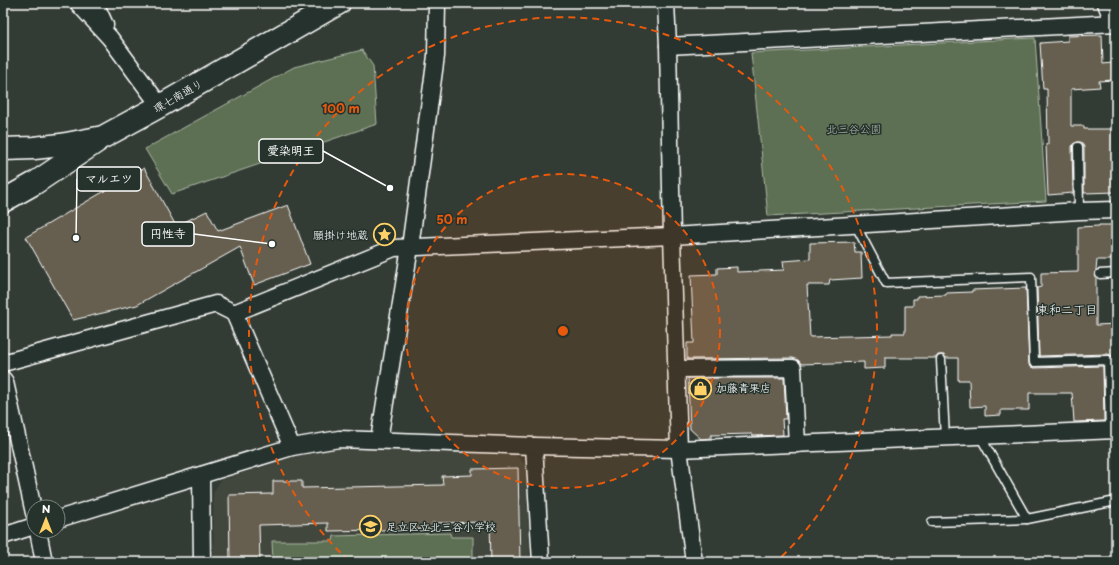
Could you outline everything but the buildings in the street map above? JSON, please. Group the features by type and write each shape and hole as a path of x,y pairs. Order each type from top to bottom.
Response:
{"street":[{"path":"78,3 110,38 160,106"},
{"path":"95,3 110,38"},
{"name":"環七南通り","path":"3,149 61,145 103,137 339,3"},
{"path":"379,440 410,247 436,56 437,3"},
{"path":"666,3 679,449 694,562"},
{"path":"668,46 1116,22 1109,3"},
{"path":"3,201 35,183 103,137"},
{"path":"234,313 394,248 672,236 855,224 1116,210"},
{"path":"3,363 216,304 234,313 292,447"},
{"path":"676,369 792,368 797,444"},
{"path":"3,379 5,382 31,499"},
{"path":"66,517 292,447 339,439 534,446 679,449 1113,430"},
{"path":"534,446 541,562"},
{"path":"201,475 202,562"},
{"path":"3,536 26,529"},
{"path":"40,539 44,562"}],"lane":[{"path":"1078,147 1079,211"},
{"path":"855,224 886,283 1031,277 1034,362 1108,360 1113,430"},
{"path":"1100,274 1116,273"},
{"path":"941,360 945,438"},
{"path":"980,436 1027,519"},
{"path":"932,522 1027,519 1116,501"}],"shaded area":[{"name":"足立区立北三谷小学校","path":"344,447 515,454 526,465 530,562 214,562 213,493 221,480 297,456"}],"green space":[{"name":"北三谷公園","path":"1035,38 1046,201 768,216 751,53"},
{"path":"362,50 373,66 377,124 172,194 145,149 294,67"},
{"path":"450,533 451,537 473,537 473,562 273,562 272,541 333,541 334,536"}],"place":[{"name":"愛染明王","path":"390,188"},
{"name":"願掛け地蔵","path":"384,235"},
{"name":"マルエツ","path":"76,238"},
{"name":"円性寺","path":"272,244"},
{"name":"加藤青果店","path":"700,388"},
{"name":"足立区立北三谷小学校","path":"371,527"}],"district":[{"name":"東和二丁目","path":"1067,310"}]}
